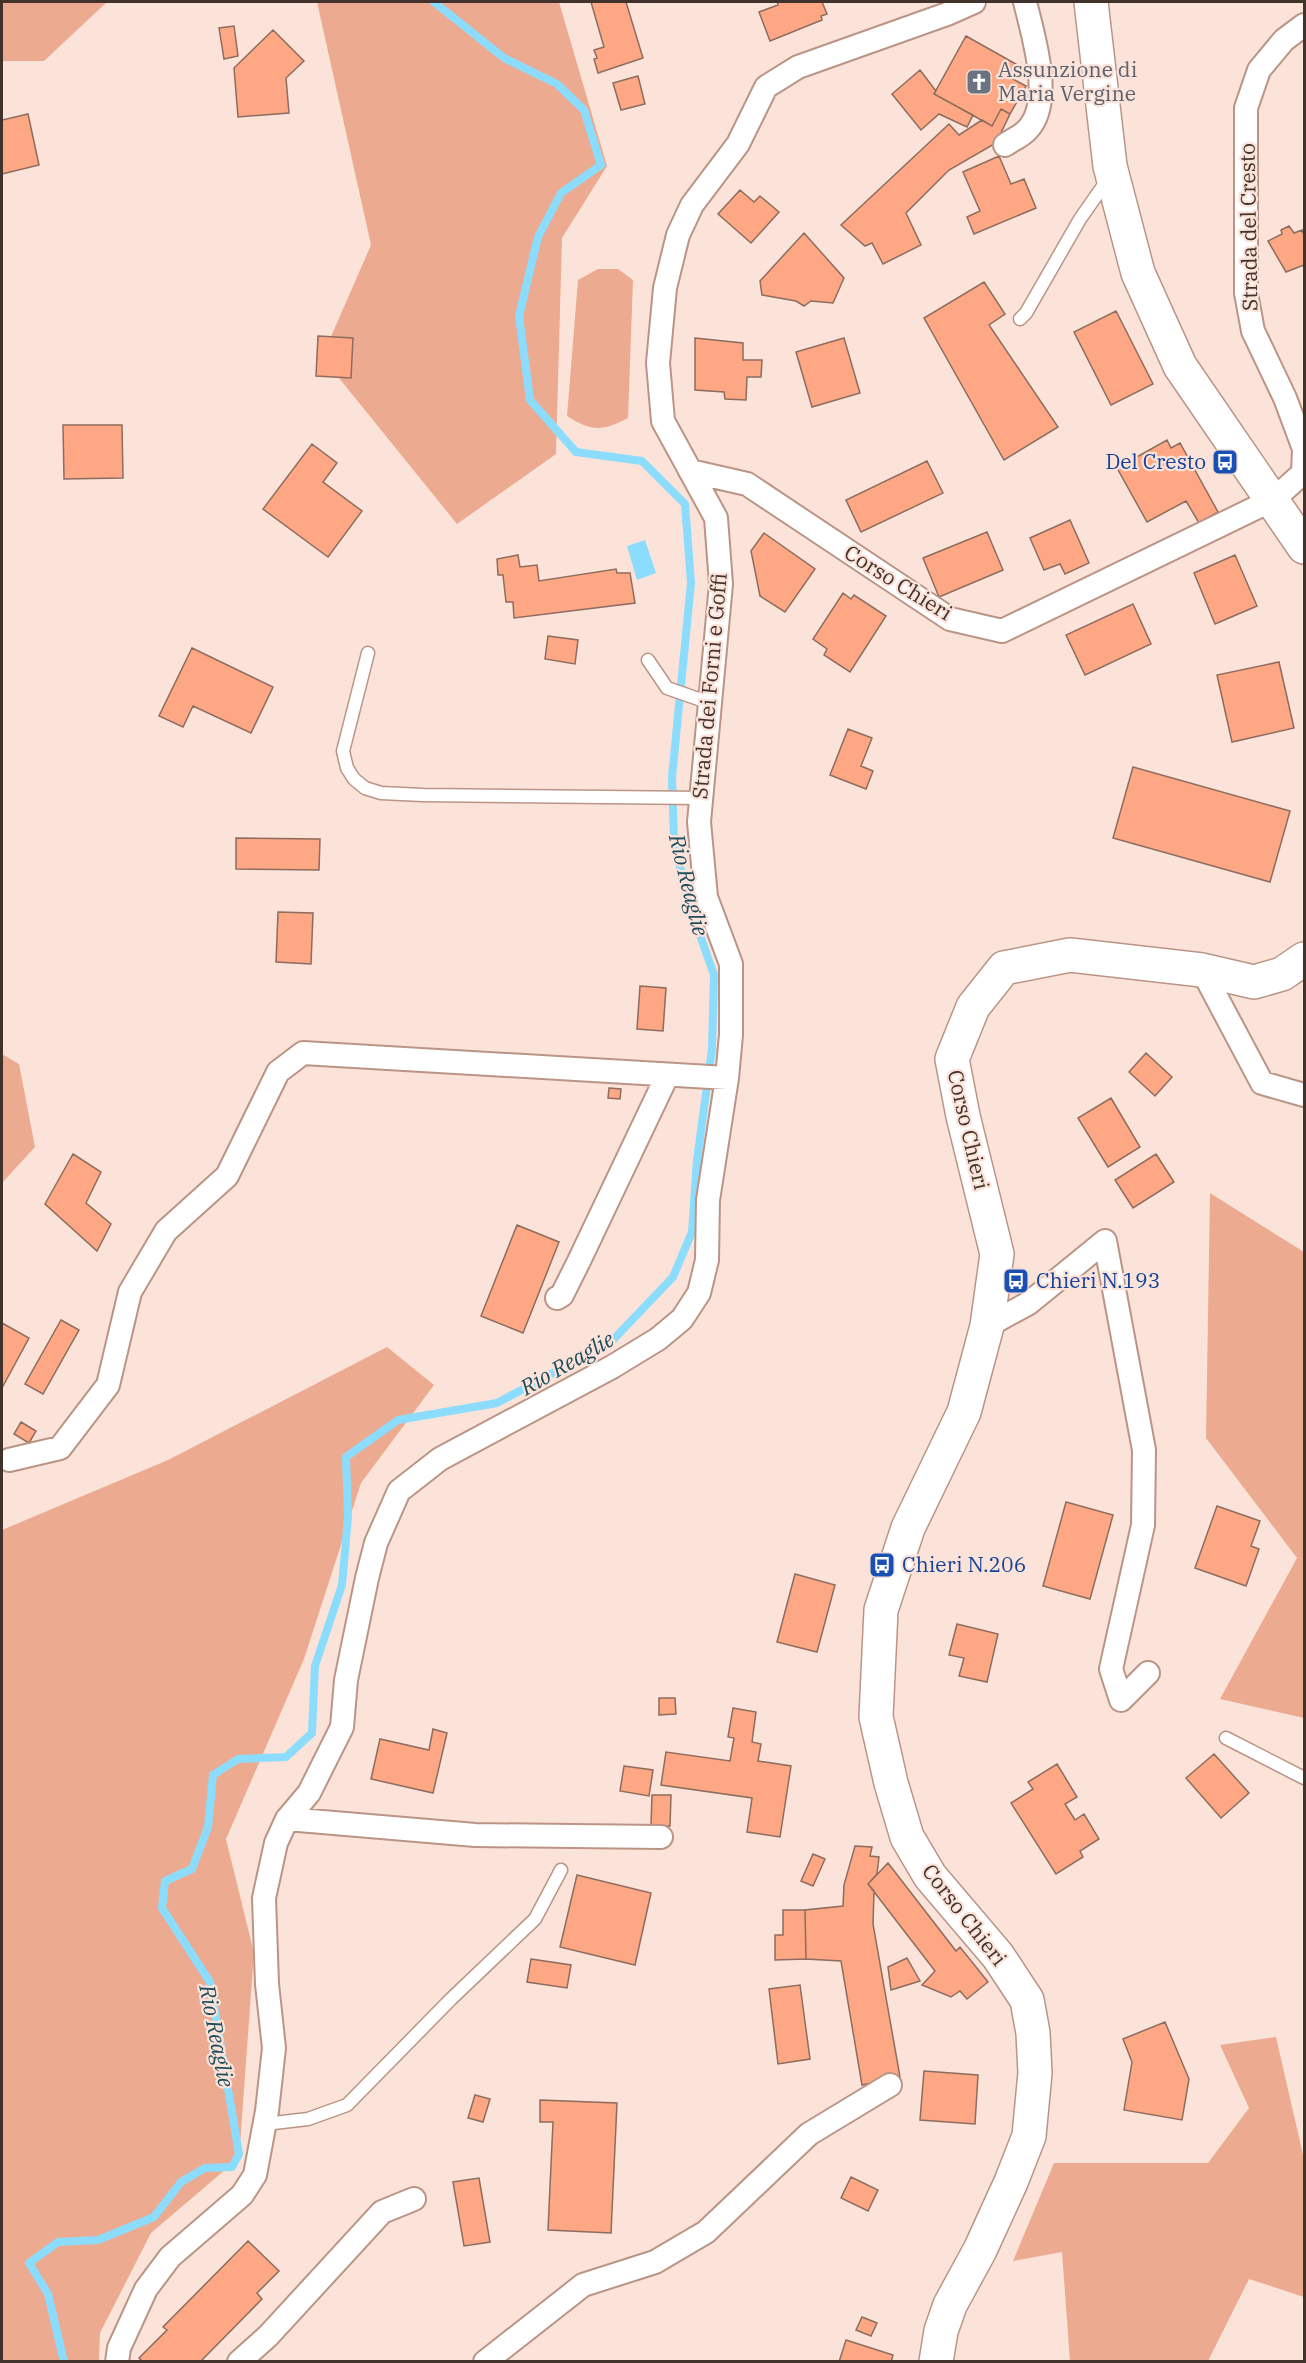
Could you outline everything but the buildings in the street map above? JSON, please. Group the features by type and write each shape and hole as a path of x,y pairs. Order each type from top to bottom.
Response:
{"main road":[{"path":"1091,2 1112,173 1138,273 1180,366 1305,547"},
{"name":"Corso Chieri","path":"936,2361 940,2331 950,2305 989,2229 1029,2136 1035,2073 1033,2033 1026,2000 998,1956 930,1876 908,1837 891,1782 876,1717 881,1610 908,1528 964,1412 987,1326 997,1254 951,1059 973,1007 1004,968 1070,955 1202,970 1254,982 1282,974 1305,959"}],"street":[{"name":"Strada dei Forni e Goffi","path":"117,2361 119,2348 146,2289 170,2257 242,2195 255,2175 265,2124 274,2048 267,1984 264,1898 276,1843 287,1819 309,1793 342,1727 346,1680 367,1578 376,1543 399,1491 440,1459 612,1367 658,1339 682,1319 699,1293 707,1260 708,1200 731,1035 731,964 706,897 699,822 693,798 702,700 721,584 717,518 663,421 658,363 665,288 678,235 692,205 738,144 766,87 798,67 947,14 974,2"},
{"path":"1005,145 1026,132 1036,117 1040,105 1040,77 1025,2"},
{"name":"Strada del Cresto","path":"1274,500 1303,473 1304,449 1285,398 1253,331 1246,293 1246,108 1259,70 1284,40 1305,25"},
{"name":"Corso Chieri","path":"690,471 747,484 950,619 1002,631 1274,500"},
{"path":"1202,970 1262,1083 1305,1095"},
{"path":"9,1460 60,1448 108,1385 130,1292 166,1231 227,1176 278,1072 303,1053 725,1078"},
{"path":"557,1298 564,1291 677,1076"},
{"path":"987,1326 1029,1303 1105,1241 1144,1450 1143,1525 1111,1669 1121,1700 1148,1673"},
{"path":"287,1819 475,1835 661,1837"},
{"path":"485,2361 583,2285 655,2262 706,2232 809,2134 890,2085"},
{"path":"239,2361 268,2336 382,2212 414,2199"}],"lane":[{"path":"1020,319 1026,313 1080,219 1112,173"},
{"path":"368,653 343,751 347,768 354,779 365,788 381,793 423,795 693,798"},
{"path":"648,660 667,688 702,700"},
{"path":"1226,1738 1305,1778"},
{"path":"265,2124 308,2119 347,2104 443,2007 535,1919 561,1870"}],"shaded area":[{"path":"2,2 107,2 44,61 2,61"},
{"path":"317,2 559,2 607,166 562,238 556,454 457,524 322,357 371,245"},
{"path":"598,269 618,269 633,280 628,418 598,428 583,425 567,416 578,280"},
{"path":"2,1054 19,1064 35,1147 2,1183"},
{"path":"1210,1193 1304,1252 1304,1718 1220,1699 1297,1558 1206,1438"},
{"path":"387,1347 434,1385 361,1483 304,1659 226,1839 254,1953 239,2158 151,2233 100,2333 99,2361 2,2361 2,1530 168,1460"},
{"path":"1276,2037 1304,2159 1304,2297 1249,2279 1208,2361 1070,2361 1062,2252 1013,2261 1054,2163 1208,2163 1249,2108 1220,2045"}],"water":[{"path":"645,540 656,573 637,580 627,546"}],"waterway":[{"name":"Rio Reaglie","path":"64,2362 48,2294 29,2263 58,2242 98,2240 154,2217 181,2182 205,2168 232,2167 239,2154 210,1982 162,1908 165,1881 192,1869 208,1827 213,1775 238,1759 286,1757 312,1733 315,1666 342,1585 348,1517 346,1457 398,1420 497,1403 611,1342 673,1277 692,1232 697,1160 712,1049 714,975 688,901 674,841 672,777 691,583 685,504 642,461 576,452 530,400 519,316 538,237 561,193 601,165 584,110 557,84 504,58 434,2"}],"place":[{"name":"Assunzione di Maria Vergine","path":"979,82"},
{"name":"Del Cresto","path":"1225,462"},
{"name":"Chieri N.193","path":"1016,1281"},
{"name":"Chieri N.206","path":"882,1565"}]}
